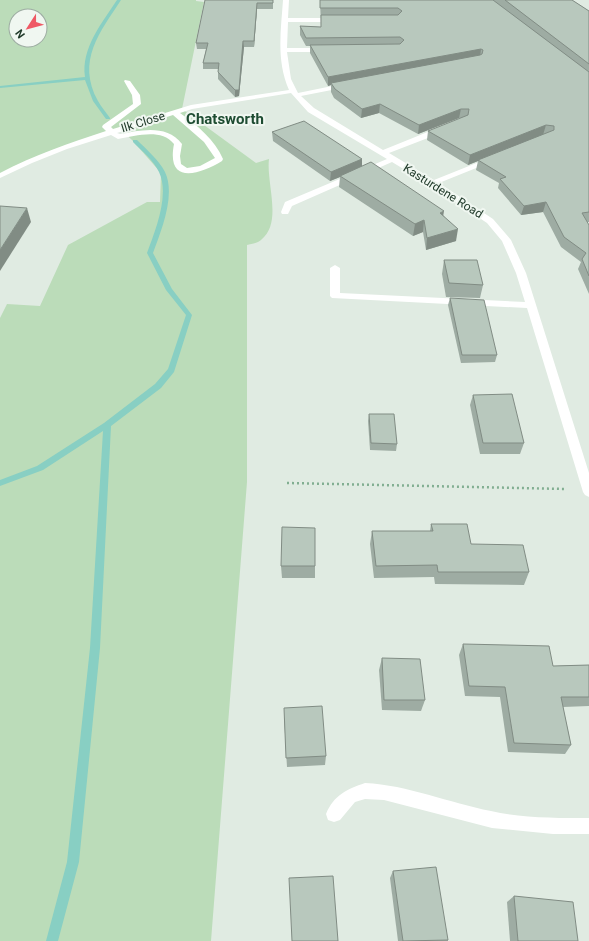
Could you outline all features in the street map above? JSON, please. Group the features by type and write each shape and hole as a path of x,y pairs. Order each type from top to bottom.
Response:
{"street":[{"name":"Kasturdene Road","path":"286,0 284,64 286,76 297,95 311,110 434,183 490,221 506,240 520,273 589,490"},
{"path":"285,20 345,20"},
{"path":"284,50 330,50"},
{"path":"126,81 136,95 137,104 110,123 106,128 110,132 118,137 147,132 170,135 176,139 178,144 175,155 180,169 185,171 205,167 219,159 217,152 174,112"},
{"name":"Ilk Close","path":"0,176 29,161 64,146 191,107 223,101 297,95 355,86"},
{"path":"383,153 448,127"},
{"path":"434,183 497,158"},
{"path":"284,212 288,204 393,159"},
{"path":"335,268 335,296 530,305"},
{"path":"334,814 350,796 365,791 384,792 492,820 553,826 589,826"}],"path":[{"path":"286,484 589,490"}],"green space":[{"path":"0,0 196,0 204,2 182,109 256,163 269,159 272,202 271,224 268,233 260,241 247,245 247,482 211,941 0,941 0,318 7,304 40,306 68,245 147,202 160,202 161,173 132,140 119,128 73,143 0,174"}],"building":[{"path":"205,0 273,0 273,3 257,3 254,41 243,41 239,90 235,90 218,72 219,63 203,63 208,43 196,43"},
{"path":"320,0 493,0 589,72 589,212 582,213 589,225 589,276 582,259 586,253 564,237 546,202 524,206 500,179 506,177 478,160 554,130 554,126 546,125 470,155 428,131 468,115 469,109 461,109 419,125 380,104 362,109 335,89 331,83 480,55 482,54 483,50 481,49 328,77 310,45 400,44 404,40 400,37 306,38 300,26 321,27 321,15 398,15 402,11 398,8 320,8"},
{"path":"505,0 572,0 589,11 589,64"},
{"path":"304,121 362,159 331,172 272,132"},
{"path":"371,162 444,211 440,213 458,229 427,238 424,220 415,224 340,176"},
{"path":"0,206 27,208 0,250"},
{"path":"444,260 477,260 483,285 449,283"},
{"path":"450,298 484,300 497,355 462,355"},
{"path":"512,394 524,443 483,443 473,395"},
{"path":"369,414 394,414 397,444 371,443"},
{"path":"431,524 467,524 471,544 523,545 529,572 438,572 437,565 376,566 372,531 433,531"},
{"path":"282,527 315,528 315,566 281,566"},
{"path":"463,644 549,646 553,666 589,665 589,697 561,697 571,745 514,743 505,687 469,686"},
{"path":"382,658 420,659 425,700 384,700"},
{"path":"322,706 326,756 286,758 284,708"},
{"path":"436,867 448,940 403,941 393,871"},
{"path":"333,876 338,941 292,941 289,878"},
{"path":"514,896 573,902 578,941 518,941"}],"waterway":[{"path":"108,118 98,106 88,84 86,71 87,58 97,34 119,0"},
{"path":"0,87 87,78"},
{"path":"107,425 158,386 171,370 189,315 169,290 150,253 157,234 165,203 165,183 163,174 159,167 135,141"},
{"path":"0,483 40,468 107,425"},
{"path":"52,941 73,862 95,648 107,425"}],"district":[{"name":"Chatsworth","path":"225,119"}]}
